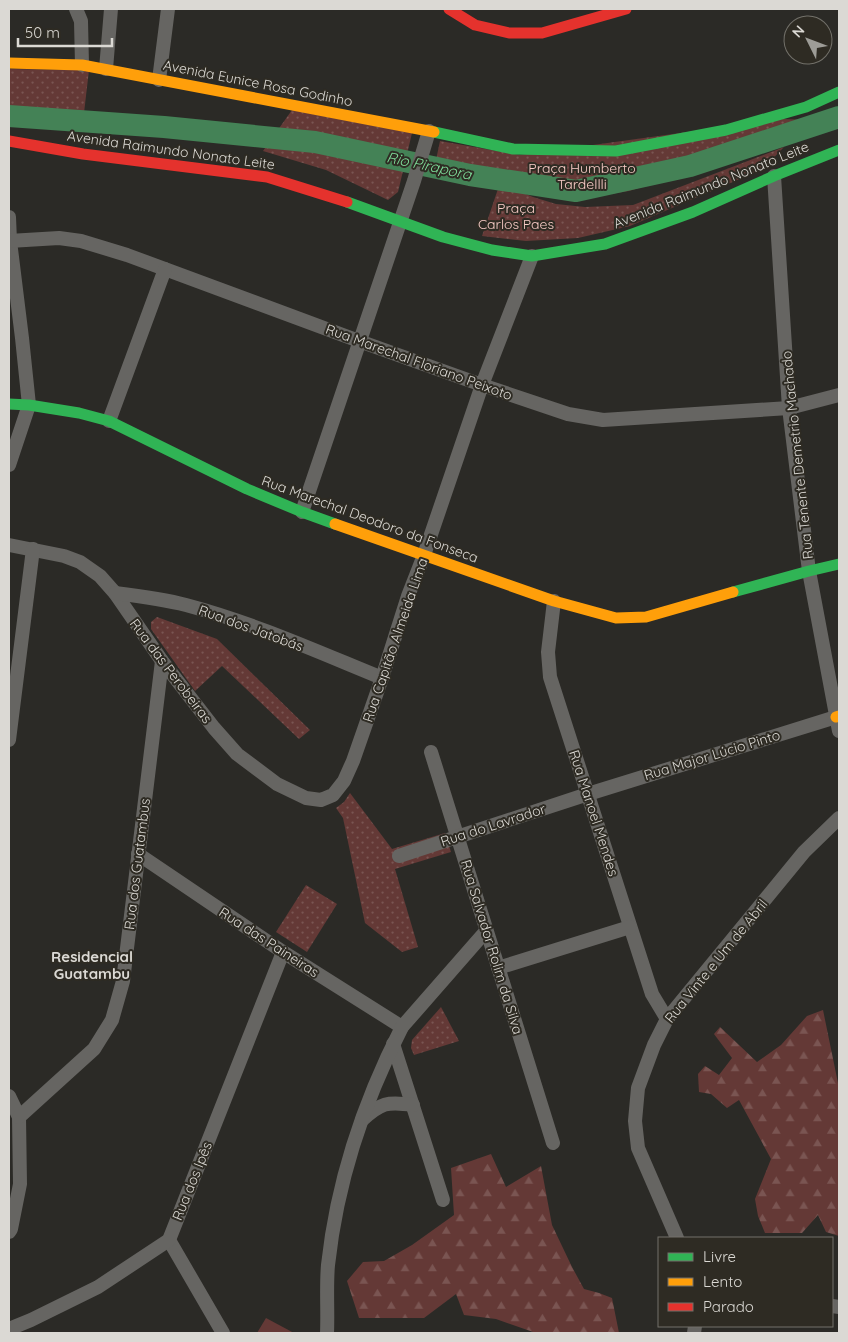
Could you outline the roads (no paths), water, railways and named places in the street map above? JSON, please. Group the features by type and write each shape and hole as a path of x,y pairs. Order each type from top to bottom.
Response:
{"main road":[{"path":"449,9 475,26 509,33 542,33 626,9"},
{"name":"Avenida Eunice Rosa Godinho","path":"9,63 82,65 106,69 428,136 513,149 616,151 726,130 806,107 839,92"},
{"name":"Avenida Raimundo Nonato Leite","path":"9,141 84,154 267,177 327,195 443,237 492,250 532,256 605,244 693,212 839,150"},
{"name":"Rua Marechal Deodoro da Fonseca","path":"9,404 29,405 79,413 109,421 247,489 302,512 554,601 616,618 646,617 839,564"}],"street":[{"path":"76,9 82,20 82,65"},
{"path":"106,69 110,9"},
{"path":"159,80 168,9"},
{"path":"302,512 428,136"},
{"name":"Rua Tenente Demetrio Machado","path":"774,176 789,408 809,571 838,716 839,731"},
{"path":"9,217 9,241 29,405 9,465"},
{"name":"Rua Marechal Floriano Peixoto","path":"9,241 59,238 81,241 127,255 359,342 568,414 603,420 789,408 839,395"},
{"name":"Rua Capitão Almeida Lima","path":"333,795 344,781 353,761 408,596 424,555 482,385 532,256"},
{"path":"109,421 165,269"},
{"name":"Rua das Perobeiras","path":"9,545 64,556 80,562 100,576 115,593 162,661 214,728 238,754 277,784 306,798 321,800 333,795"},
{"path":"9,740 33,549"},
{"name":"Rua dos Jatobás","path":"115,593 187,606 246,623 382,678"},
{"name":"Rua Manoel Mendes","path":"554,601 548,652 550,677 652,994 667,1019"},
{"name":"Rua dos Guatambus","path":"18,1117 94,1049 112,1020 123,981 162,661"},
{"name":"Rua Major Lúcio Pinto","path":"588,794 838,716"},
{"name":"Rua Salvador Rolim da Silva","path":"431,752 553,1143"},
{"name":"Rua do Lavrador","path":"399,856 588,794"},
{"name":"Rua Vinte e Um de Abril","path":"676,1237 638,1148 635,1121 638,1088 654,1045 667,1019 804,852 839,818"},
{"name":"Rua das Paineiras","path":"138,854 283,952 402,1027"},
{"path":"498,968 630,927"},
{"path":"328,1333 328,1266 338,1203 360,1123 402,1027 486,931"},
{"name":"Rua dos Ipês","path":"169,1240 283,952"},
{"path":"393,1044 443,1200"},
{"path":"9,1096 18,1117 20,1184 9,1232"},
{"path":"360,1123 372,1111 383,1104 397,1102 413,1105"},
{"path":"9,1329 32,1320 98,1287 169,1240 223,1333"}],"waterway":[{"name":"Rio Pirapora","path":"9,116 164,127 315,142 470,175 576,191 690,166 839,117"}],"district":[{"name":"Residencial Guatambu","path":"92,966"}],"park label":[{"name":"Praça Humberto Tardellli","path":"582,176"},
{"name":"Praça Carlos Paes","path":"516,216"}]}
